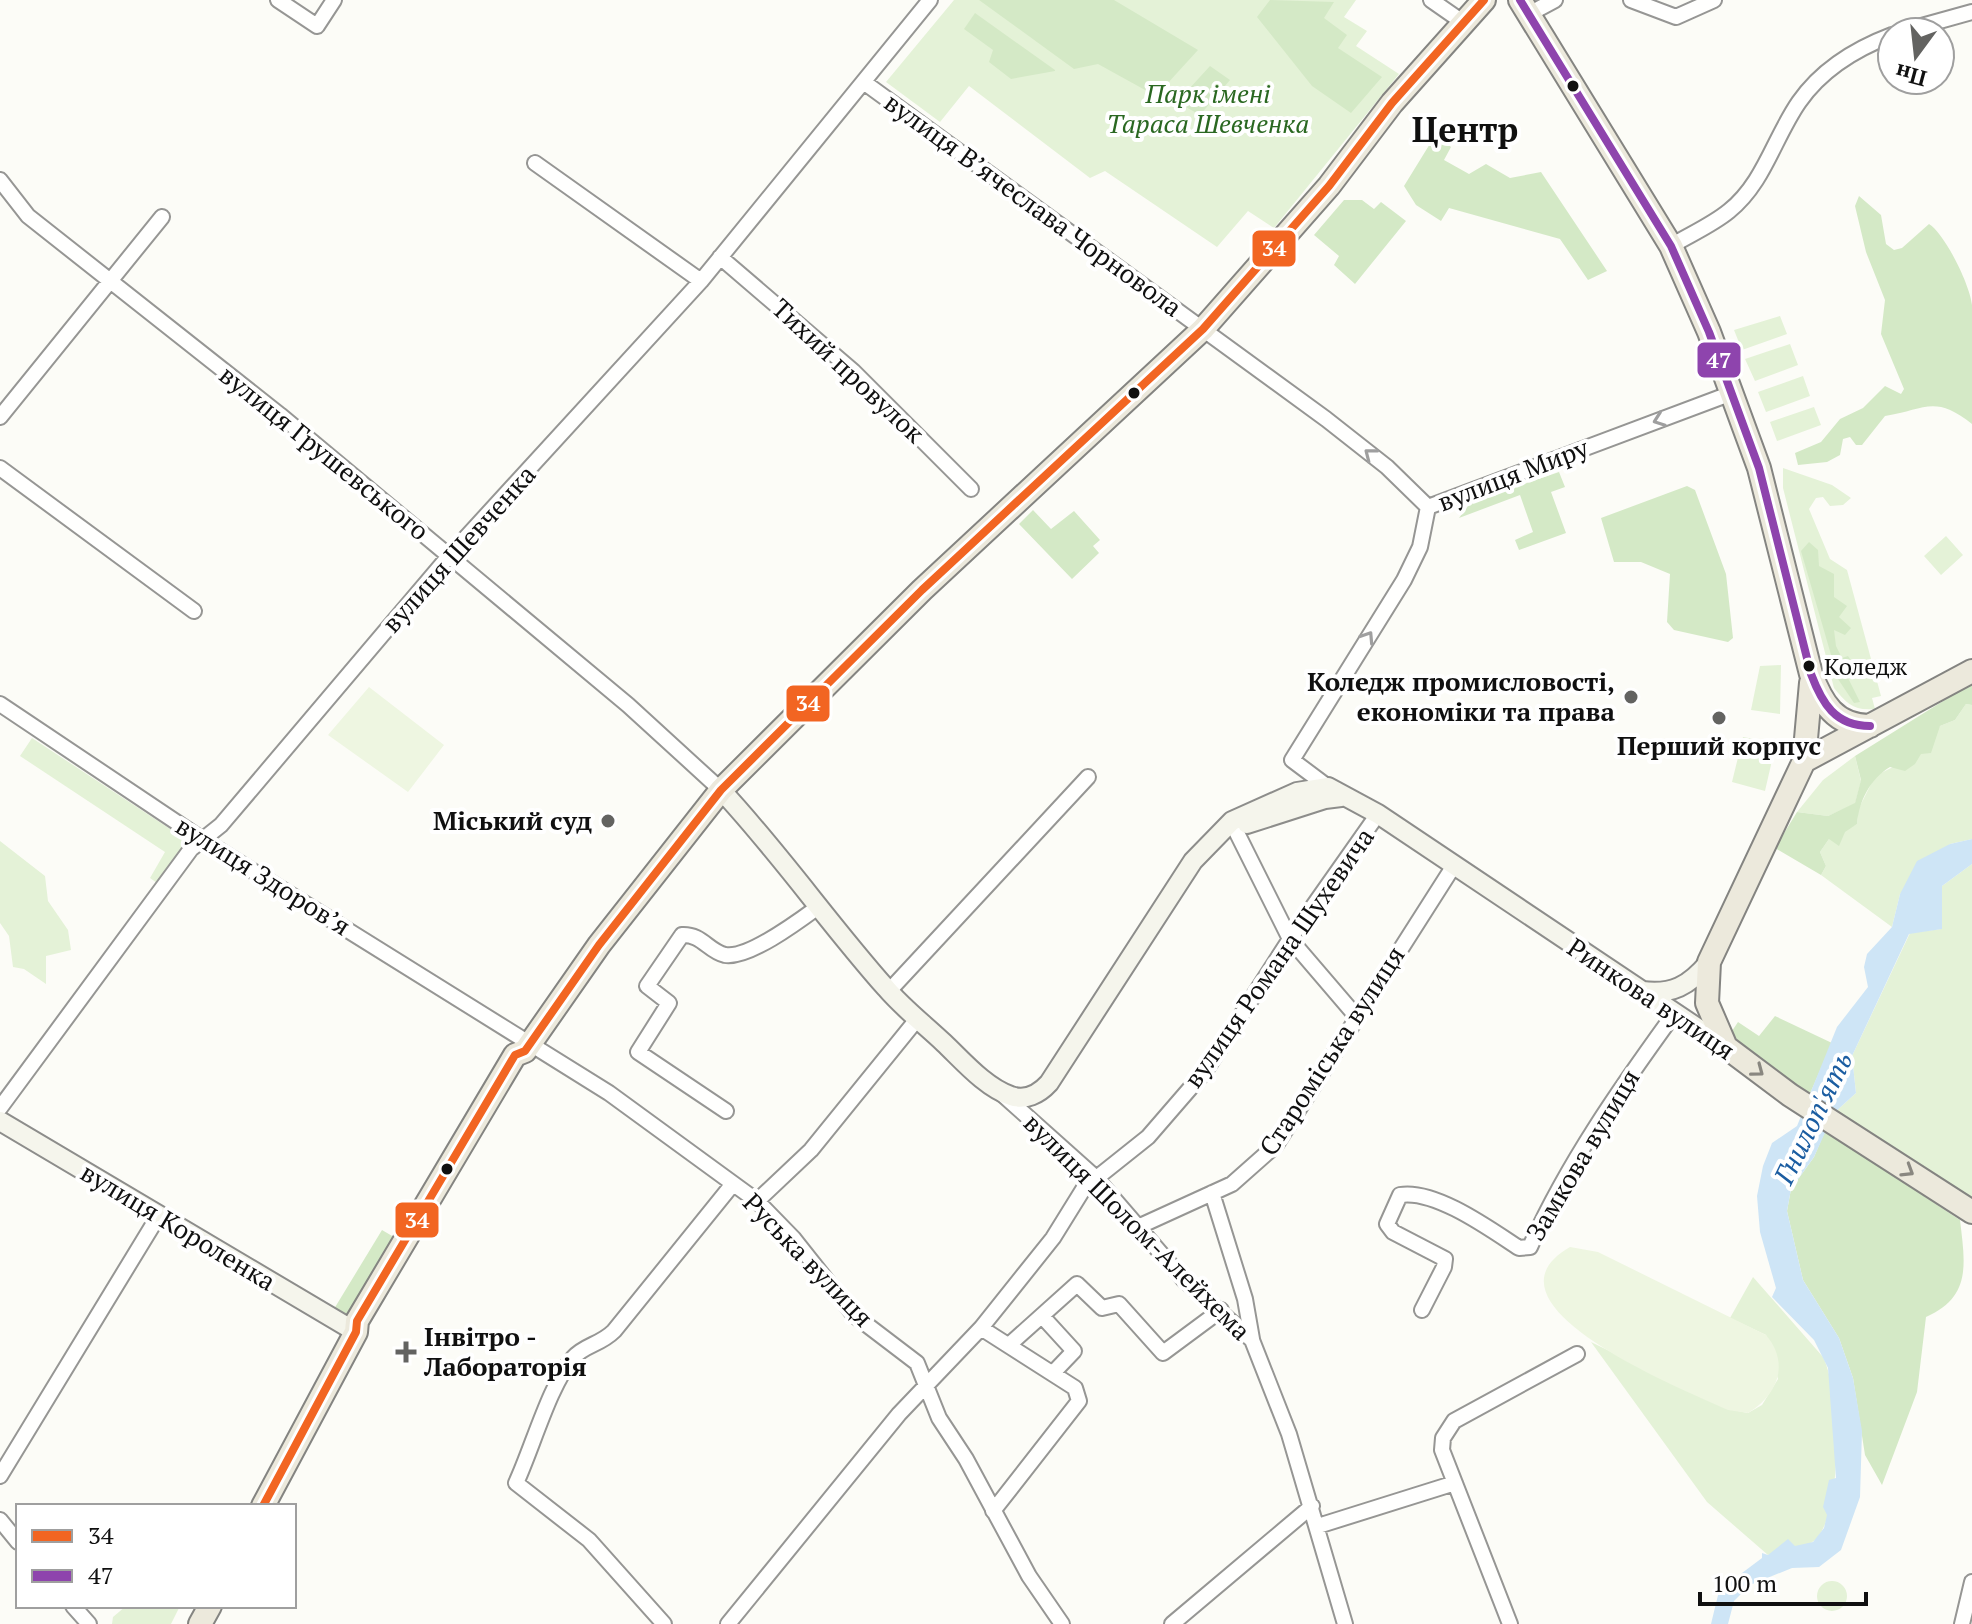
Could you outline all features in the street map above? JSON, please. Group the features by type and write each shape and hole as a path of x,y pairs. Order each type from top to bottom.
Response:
{"main road":[{"path":"264,1504 356,1332 357,1321 515,1055 527,1047 625,911 721,790 922,590 1203,329 1329,186 1392,103 1484,0"},
{"path":"1524,7 1671,246 1732,393 1759,468 1784,555 1811,674 1828,709 1849,724 1870,726"},
{"path":"1804,761 1972,671"},
{"path":"1639,990 1673,992 1691,981 1709,962 1804,761 1810,718 1811,674"},
{"path":"999,1091 1020,1098 1038,1093 1049,1083 1193,861 1232,821 1297,792 1328,787"},
{"name":"Ринкова вулиця","path":"1328,787 1378,814 1726,1047 1790,1095 1972,1212"},
{"name":"вулиця Шолом-Алейхема","path":"721,790 780,856 818,907 889,991 999,1091"},
{"path":"1216,837 1312,802 1348,796"},
{"path":"1709,962 1707,1003 1726,1047"},
{"name":"вулиця Короленка","path":"0,1121 356,1332"}],"street":[{"path":"278,0 317,26 334,0"},
{"name":"вулиця Шевченка","path":"0,1108 191,849 221,825 449,556 701,281 930,0"},
{"path":"1431,0 1464,23"},
{"path":"1524,7 1555,0"},
{"path":"1631,0 1676,17 1714,0"},
{"path":"1671,246 1730,210 1769,161 1799,101 1833,65 1876,42"},
{"name":"вулиця Вʼячеслава Чорновола","path":"865,83 1387,467 1428,507"},
{"path":"535,163 701,281"},
{"name":"вулиця Грушевського","path":"0,180 28,216 280,415 628,705 721,790"},
{"path":"0,417 162,217"},
{"name":"Тихий провулок","path":"720,257 853,371 971,489"},
{"name":"вулиця Миру","path":"1328,787 1292,760 1404,580 1420,547 1428,507 1732,393"},
{"path":"0,468 194,611"},
{"name":"вулиця Здоровʼя","path":"0,704 203,840 527,1047"},
{"path":"889,991 1088,777"},
{"name":"вулиця Романа Шухевича","path":"728,1624 873,1445 981,1328 1053,1238 1084,1188 1148,1137 1206,1070 1290,939 1378,814"},
{"path":"1235,829 1290,939 1356,1016"},
{"name":"Староміська вулиця","path":"1140,1226 1232,1184 1276,1145 1453,867"},
{"path":"726,1111 638,1052 669,1003 647,986 682,935 695,935 724,955 740,954 818,907"},
{"name":"Замкова вулиця","path":"1422,1310 1445,1259 1393,1232 1387,1224 1400,1195 1418,1195 1460,1212 1519,1248 1530,1247 1599,1123 1674,1014"},
{"path":"757,1201 811,1150 918,1018"},
{"name":"Руська вулиця","path":"527,1047 609,1093 757,1201 794,1239 854,1315 917,1363 939,1418 1029,1576 1062,1624"},
{"name":"вулиця Шолом-Алейхема","path":"999,1091 1096,1178 1183,1279 1252,1340 1264,1364 1312,1506 1345,1624"},
{"path":"664,1624 589,1540 516,1483 560,1378 573,1357 585,1348 601,1344 614,1331 732,1185"},
{"path":"1212,1193 1245,1299 1252,1340"},
{"path":"0,1476 159,1215"},
{"path":"1009,1345 1077,1284 1102,1308 1119,1304 1163,1353 1221,1310"},
{"path":"1042,1316 1074,1351 1053,1373"},
{"path":"981,1328 1075,1388 1079,1401 993,1511"},
{"path":"1510,1624 1495,1578 1442,1450 1447,1429 1463,1416 1577,1354"},
{"path":"1318,1526 1455,1483"},
{"path":"1172,1624 1312,1506"},
{"path":"0,1520 16,1540"},
{"path":"1962,1624 1972,1582"},
{"path":"75,1608 89,1624"}],"green space":[{"name":"Парк імені Тараса Шевченка","path":"954,0 1356,0 1344,17 1367,31 1356,46 1399,74 1274,228 1248,211 1217,247 1105,171 1090,178 969,86 940,122 886,82"},
{"path":"979,0 1114,0 1198,50 1156,96 1098,64 1074,69"},
{"path":"1270,0 1334,2 1324,18 1347,35 1338,48 1382,77 1351,113 1312,86 1257,17"},
{"path":"975,13 1055,71 1011,79 989,62 993,50 964,29"},
{"path":"1210,66 1230,80 1200,115 1177,102"},
{"path":"1436,134 1451,147 1444,160 1469,174 1486,164 1510,178 1541,172 1607,271 1588,280 1560,239 1449,208 1441,221 1416,205 1404,186"},
{"path":"1859,196 1881,215 1886,244 1894,250 1902,248 1929,224 1956,261 1972,305 1972,424 1948,409 1929,406 1885,416 1862,445 1856,445 1850,437 1843,439 1840,455 1827,462 1798,465 1795,453 1821,442 1840,419 1863,408 1885,386 1901,394 1904,389 1881,334 1885,300 1866,252 1855,206"},
{"path":"1344,200 1362,200 1374,209 1381,202 1406,221 1355,284 1334,265 1339,256 1314,235"},
{"path":"1780,316 1787,334 1742,350 1734,330"},
{"path":"1790,344 1798,365 1755,381 1745,359"},
{"path":"1803,376 1810,396 1766,412 1758,392"},
{"path":"1814,407 1821,425 1777,441 1770,422"},
{"path":"1783,468 1832,485 1851,498 1843,505 1830,506 1823,497 1816,498 1809,509 1830,559 1847,570 1881,696 1872,698 1875,709 1852,705 1834,688 1783,488"},
{"path":"1559,472 1565,487 1551,492 1566,533 1519,550 1515,540 1533,532 1520,495 1459,518 1471,502"},
{"path":"1687,486 1695,490 1726,574 1733,638 1728,642 1674,630 1667,622 1670,574 1641,562 1614,562 1601,518"},
{"path":"1033,510 1051,529 1074,511 1100,540 1093,546 1099,553 1072,579 1019,524"},
{"path":"1946,536 1963,555 1941,575 1924,556"},
{"path":"1809,542 1818,550 1819,566 1834,574 1834,597 1847,606 1839,617 1851,628 1845,635 1834,630 1836,646 1842,658 1848,656 1852,662 1845,672 1860,702 1854,703 1838,679 1801,551"},
{"path":"1781,665 1780,714 1751,710 1760,666"},
{"path":"1972,683 1972,705 1966,704 1955,720 1940,726 1931,753 1921,754 1915,764 1905,771 1890,767 1871,784 1860,807 1857,824 1845,832 1839,846 1829,839 1820,852 1826,866 1821,875 1775,848 1797,812 1828,816 1855,803 1861,780 1855,756"},
{"path":"369,687 444,745 408,792 328,735"},
{"path":"1966,704 1972,705 1972,839 1950,844 1900,894 1892,927 1821,875 1826,866 1820,852 1829,839 1857,824 1858,810 1875,776 1921,753 1940,726 1955,720"},
{"path":"1743,737 1776,743 1765,791 1732,782"},
{"path":"32,738 190,842 157,883 150,878 165,852 20,756"},
{"path":"1855,756 1861,781 1855,804 1828,816 1797,812 1823,780"},
{"path":"0,841 45,876 48,901 68,930 71,950 46,956 46,984 24,969 13,967 9,936 0,923"},
{"path":"1972,864 1972,1202 1834,1113 1856,1093 1852,1056 1910,933 1941,929 1942,886"},
{"path":"1775,1016 1832,1043 1809,1096 1730,1034 1738,1022 1759,1036"},
{"path":"1825,1131 1960,1220 1964,1264 1962,1277 1951,1299 1926,1317 1917,1392 1882,1485 1865,1455 1853,1378 1839,1338 1803,1280 1787,1211 1791,1189 1814,1157"},
{"path":"382,1230 399,1240 352,1320 334,1309"},
{"path":"1570,1247 1598,1252 1766,1335 1778,1356 1779,1367 1767,1397 1748,1413 1728,1410 1635,1366 1597,1344 1566,1319 1547,1294 1546,1270"},
{"path":"1753,1277 1823,1357 1829,1373 1836,1422 1835,1479 1824,1526 1811,1543 1768,1555 1707,1502 1591,1342 1728,1409 1748,1413 1762,1405 1778,1379 1766,1335 1730,1318"},
{"path":"1832,1581 1843,1585 1847,1596 1843,1607 1832,1611 1821,1607 1817,1596 1821,1585"},
{"path":"124,1608 179,1608 171,1624 112,1624 113,1617"}],"water":[{"name":"Гнилоп'ять","path":"1972,839 1972,864 1942,886 1942,929 1909,934 1852,1056 1856,1093 1834,1113 1814,1157 1791,1189 1787,1211 1803,1280 1839,1338 1853,1378 1862,1431 1860,1497 1841,1550 1819,1567 1792,1568 1750,1585 1734,1601 1728,1624 1711,1624 1719,1591 1728,1579 1738,1576 1762,1558 1762,1553 1768,1555 1788,1539 1795,1546 1813,1542 1824,1528 1827,1515 1823,1507 1829,1480 1836,1478 1828,1368 1814,1340 1772,1297 1776,1288 1760,1232 1757,1196 1763,1166 1772,1143 1797,1126 1837,1027 1868,987 1864,967 1867,954 1892,927 1900,894 1917,861 1950,844"}],"transit line":[{"name":"34","path":"264,1504 356,1332 357,1321 515,1055 525,1051 599,945 721,790 922,590 1203,329 1329,186 1392,103 1484,0"},
{"name":"47","path":"1520,0 1671,246 1709,332 1759,468 1811,674 1820,694 1839,717 1870,726"}],"place":[{"name":"Коледж","path":"1809,666"},
{"name":"Коледж промисловості, економіки та права","path":"1631,697"},
{"name":"Перший корпус","path":"1719,718"},
{"name":"Міський суд","path":"608,821"},
{"name":"Інвітро - Лабораторія","path":"406,1352"}],"district":[{"name":"Центр","path":"1465,130"}]}
